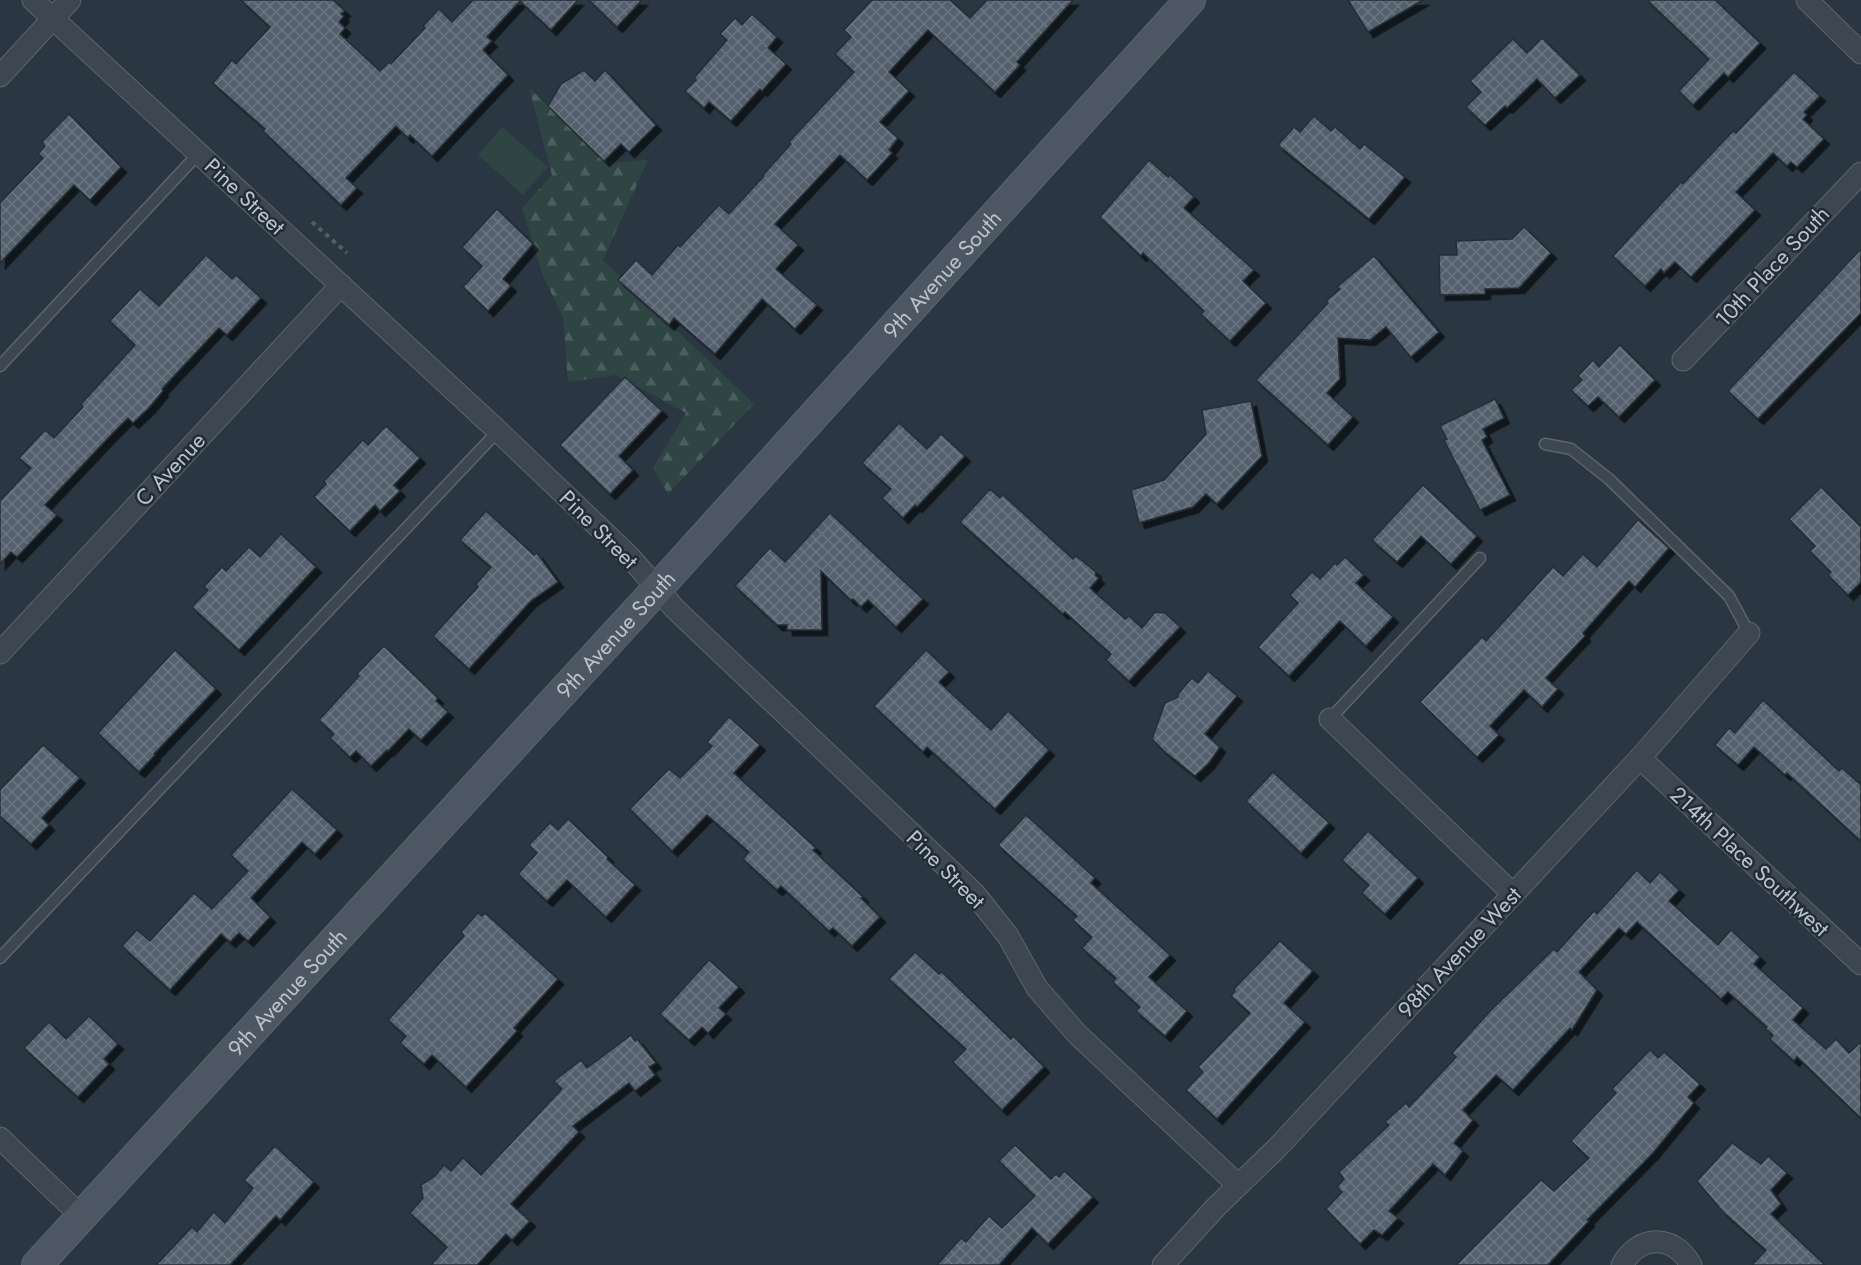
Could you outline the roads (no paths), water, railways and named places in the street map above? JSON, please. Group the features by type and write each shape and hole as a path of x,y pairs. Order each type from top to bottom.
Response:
{"main road":[{"name":"9th Avenue South","path":"38,1265 657,589 1190,0"}],"street":[{"name":"Pine Street","path":"33,0 498,431 630,557 675,609 974,893 1008,936 1037,988 1077,1034 1238,1185"},
{"path":"0,76 70,0"},
{"path":"1806,0 1861,53"},
{"name":"10th Place South","path":"1683,360 1861,173"},
{"name":"C Avenue","path":"0,653 341,285"},
{"name":"98th Avenue West","path":"1163,1265 1238,1185 1277,1148 1640,758 1749,633"},
{"path":"1330,719 1513,894"},
{"name":"214th Place Southwest","path":"1640,758 1861,964"},
{"path":"0,1138 82,1217"},
{"path":"1622,1265 1628,1255 1638,1247 1650,1242 1662,1242 1674,1246 1684,1254 1691,1265"}],"lane":[{"path":"0,366 199,153"},
{"path":"0,958 498,431"},
{"path":"1545,444 1571,449 1609,479 1729,596 1749,633"},
{"path":"1330,719 1480,558"}]}
